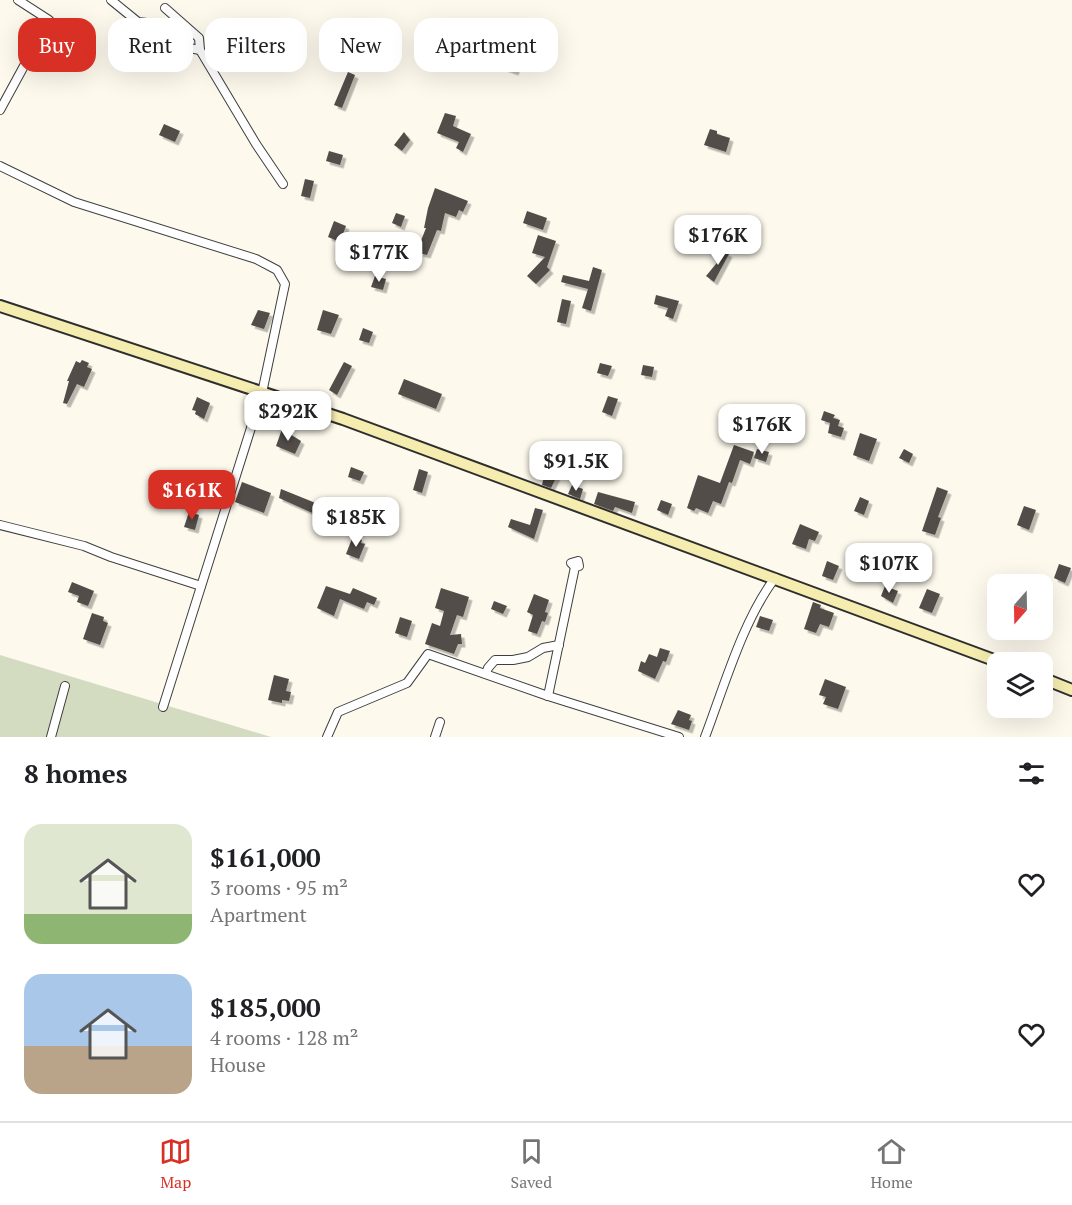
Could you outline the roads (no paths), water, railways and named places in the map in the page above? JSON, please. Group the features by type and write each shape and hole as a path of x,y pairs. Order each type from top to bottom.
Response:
{"street":[{"path":"0,110 49,20 18,0"},
{"path":"111,0 138,22 156,24 189,48 200,50"},
{"path":"165,8 199,38 200,50 256,144 283,184"},
{"path":"0,166 74,202 256,260 277,270 285,284 262,393 163,707"},
{"path":"0,306 343,419 987,657"},
{"path":"0,525 84,546 201,586"},
{"path":"548,696 575,567"},
{"path":"705,737 746,630 775,579"},
{"path":"486,674 495,660 528,657 543,648 559,645"},
{"path":"327,737 338,712 407,683 428,654 548,696 679,737"},
{"path":"1053,682 1072,690"},
{"path":"51,737 64,686"},
{"path":"435,737 440,722"}]}
